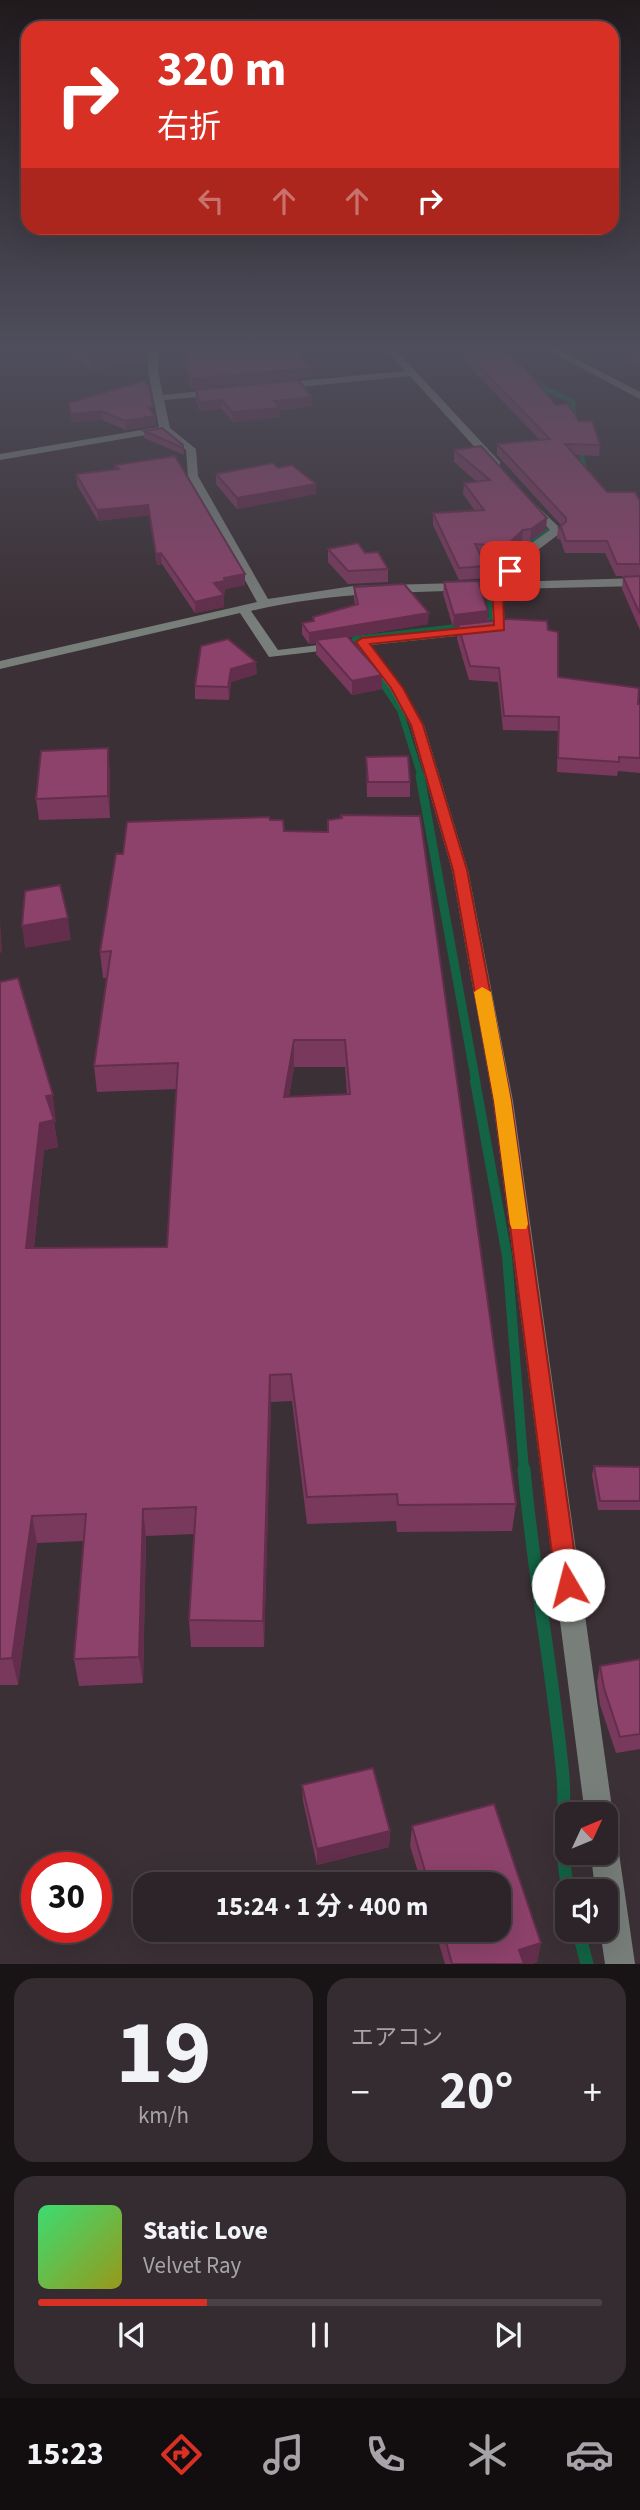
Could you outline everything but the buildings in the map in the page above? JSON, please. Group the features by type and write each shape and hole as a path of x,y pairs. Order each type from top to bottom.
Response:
{"street":[{"path":"0,457 102,440"},
{"path":"179,440 191,449 193,476 264,603"},
{"path":"473,440 505,474"},
{"path":"243,608 274,654 500,628 497,586 522,556 557,531 522,493"},
{"path":"0,665 264,603 353,590 640,582"},
{"path":"362,642 396,688 417,725 460,870 503,1101 597,1802"},
{"path":"607,1866 620,1964"}],"waterway":[{"path":"579,445 587,479"},
{"path":"539,537 548,531"},
{"path":"496,574 517,552 541,536"},
{"path":"479,625 492,619 489,594"},
{"path":"355,639 465,626"},
{"path":"376,674 400,710 421,777"},
{"path":"420,776 476,1083"},
{"path":"475,1081 507,1256 524,1471"},
{"path":"524,1469 563,1776 563,1849 566,1879"},
{"path":"581,1942 587,1964"}],"slow traffic":[{"path":"482,992 503,1101 519,1224"}],"route":[{"path":"510,571 497,586 500,628 362,642 396,688 417,725 460,870 503,1101 568,1585"}]}
